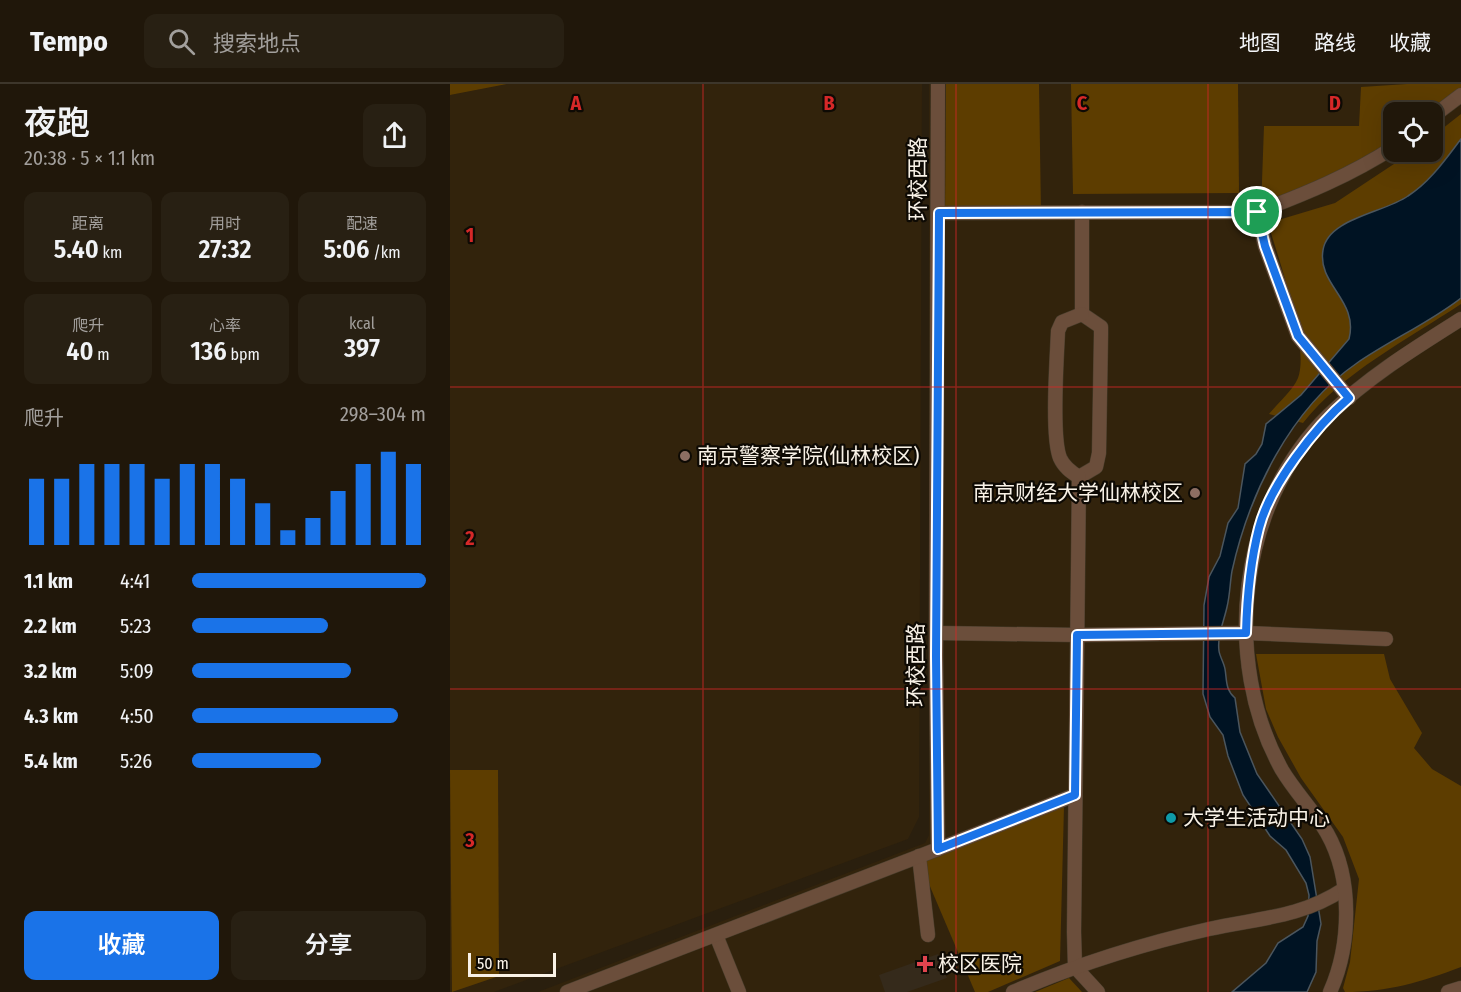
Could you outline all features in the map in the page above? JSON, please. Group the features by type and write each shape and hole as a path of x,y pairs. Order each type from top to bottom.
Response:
{"street":[{"name":"环校西路","path":"938,84 938,849"},
{"path":"1443,109 1461,95"},
{"path":"939,213 1257,212 1304,194 1365,166 1383,154"},
{"path":"1082,314 1083,212"},
{"path":"1257,212 1265,246 1298,336 1349,398"},
{"path":"1079,477 1096,467 1099,453 1101,346 1101,327 1082,314"},
{"path":"1079,477 1064,466 1059,456 1056,397 1058,330 1062,322 1082,314"},
{"path":"1330,992 1346,930 1344,889 1337,857 1327,834 1282,769 1265,732 1248,662 1246,633 1248,586 1259,526 1287,468 1328,416 1392,363 1461,319"},
{"path":"1079,477 1075,967 1098,992"},
{"path":"937,633 1077,635 1246,633 1386,639"},
{"path":"567,992 1075,795"},
{"path":"919,856 928,935"},
{"path":"1013,992 1075,967 1210,929 1304,910 1323,903 1344,889"},
{"path":"716,935 739,992"},
{"path":"1448,992 1461,988"}],"shaded area":[{"path":"450,84 507,84 450,95"},
{"name":"南京警察学院(仙林校区)","path":"507,84 922,84 919,817 908,839 494,992 450,992 450,95"},
{"name":"南京财经大学仙林校区","path":"929,84 1461,84 1461,992 538,992 925,843 929,835"},
{"path":"946,84 1039,84 1041,214 945,215"},
{"path":"1071,84 1238,84 1239,193 1073,194"},
{"path":"1461,84 1461,96 1443,106 1443,102 1383,102 1383,151 1261,209 1264,126 1359,126 1361,87"},
{"path":"1461,114 1461,304 1356,372 1319,405 1303,423 1269,414 1296,383 1301,364 1300,345 1291,302 1268,223 1335,203 1397,162 1443,162 1443,128"},
{"path":"1256,654 1384,654 1390,679 1422,733 1414,748 1432,769 1461,786 1461,967 1404,985 1361,992 1345,992 1343,988 1350,962 1359,879 1343,837 1301,778 1278,737 1266,709"},
{"path":"450,770 498,770 499,976 452,992"},
{"path":"1064,806 1060,961 988,992 975,992 920,863"},
{"name":"校区医院","path":"938,954 947,978 907,992 885,992 879,975"},
{"path":"1069,978 1082,992 1035,992"}],"water":[{"path":"1461,139 1461,298 1357,363 1333,382 1312,404 1292,429 1261,483 1249,512 1232,571 1219,645 1228,688 1235,698 1240,732 1257,774 1302,839 1310,857 1321,924 1317,941 1316,972 1307,992 1232,992 1266,963 1278,943 1303,927 1308,916 1309,895 1306,883 1286,850 1270,836 1243,795 1228,756 1223,735 1210,717 1203,694 1204,605 1209,577 1220,556 1228,523 1238,508 1245,464 1256,454 1262,444 1266,424 1301,395 1349,339 1351,325 1348,314 1326,273 1323,262 1323,250 1327,239 1346,223 1408,196 1437,170"}],"place":[{"name":"南京警察学院(仙林校区)","path":"685,456"},
{"name":"南京财经大学仙林校区","path":"1195,493"},
{"name":"大学生活动中心","path":"1171,818"},
{"name":"校区医院","path":"925,964"}],"route":[{"path":"1257,212 1265,246 1298,336 1349,398 1328,416 1287,468 1259,526 1248,586 1246,633 1077,635 1075,795 938,849 936,561 939,213 1257,212"}]}
